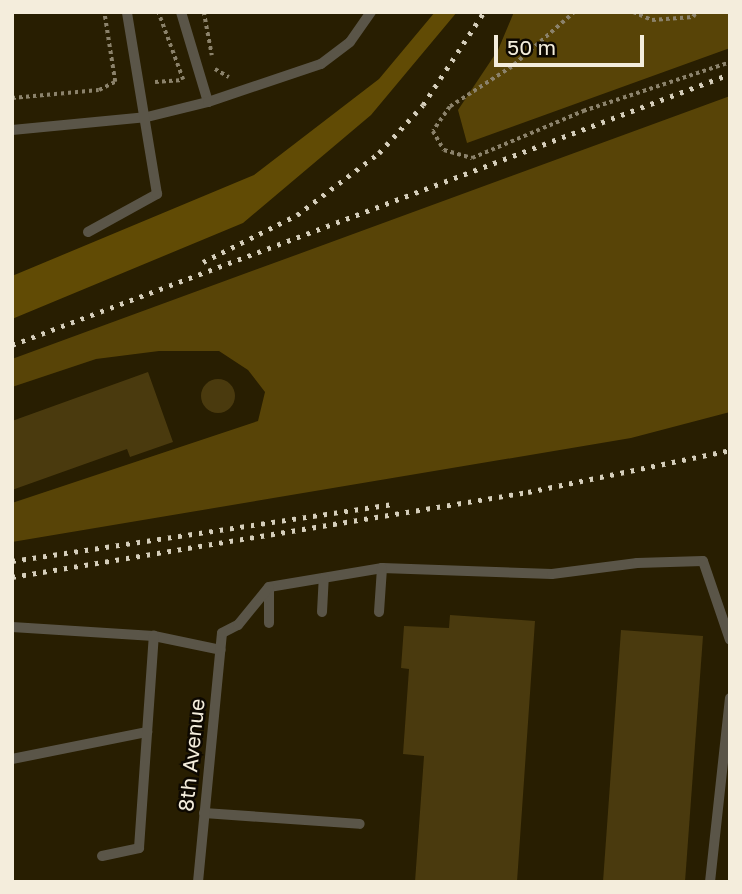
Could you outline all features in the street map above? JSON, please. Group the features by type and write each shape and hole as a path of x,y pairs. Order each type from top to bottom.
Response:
{"lane":[{"path":"88,232 157,194 147,117 127,12"},
{"path":"181,12 208,102"},
{"path":"12,130 147,117 208,102 321,64 351,41 371,12"},
{"path":"269,623 269,587 382,568 552,574 637,562 703,561 730,640"},
{"path":"379,612 382,568"},
{"path":"322,612 324,578"},
{"name":"8th Avenue","path":"198,882 222,633 239,625 269,587"},
{"path":"12,627 153,636 220,650"},
{"path":"102,856 139,848 153,636"},
{"path":"710,882 730,698"},
{"path":"12,759 147,732"},
{"path":"204,814 360,824"}],"path":[{"path":"12,98 99,90 115,82 104,12"},
{"path":"155,82 183,80 158,12"},
{"path":"204,12 214,67 227,77 239,74"},
{"path":"575,12 512,67 450,107 433,131 444,150 472,158 583,111 730,62"},
{"path":"634,12 652,20 693,18 696,12"}],"shaded area":[{"path":"435,12 457,12 371,115 243,223 12,319 12,276 254,175 379,79"},
{"path":"514,12 730,12 730,48 467,143 458,110 498,50"},
{"path":"730,96 730,412 631,438 12,542 12,503 258,421 265,392 248,370 219,351 159,351 96,359 12,387 12,359"}],"building":[{"path":"148,372 173,442 130,457 127,449 12,490 12,421"},
{"path":"218,379 230,384 235,396 230,408 218,413 206,408 201,396 206,384"},
{"path":"450,615 535,621 517,882 415,882 424,756 403,754 409,669 401,668 404,626 449,628"},
{"path":"621,630 703,636 685,882 603,882"}],"railway":[{"path":"203,262 297,215 379,153 423,105 484,12"},
{"path":"12,345 730,74"},
{"path":"12,577 528,492 730,450"},
{"path":"12,561 393,504"}]}
